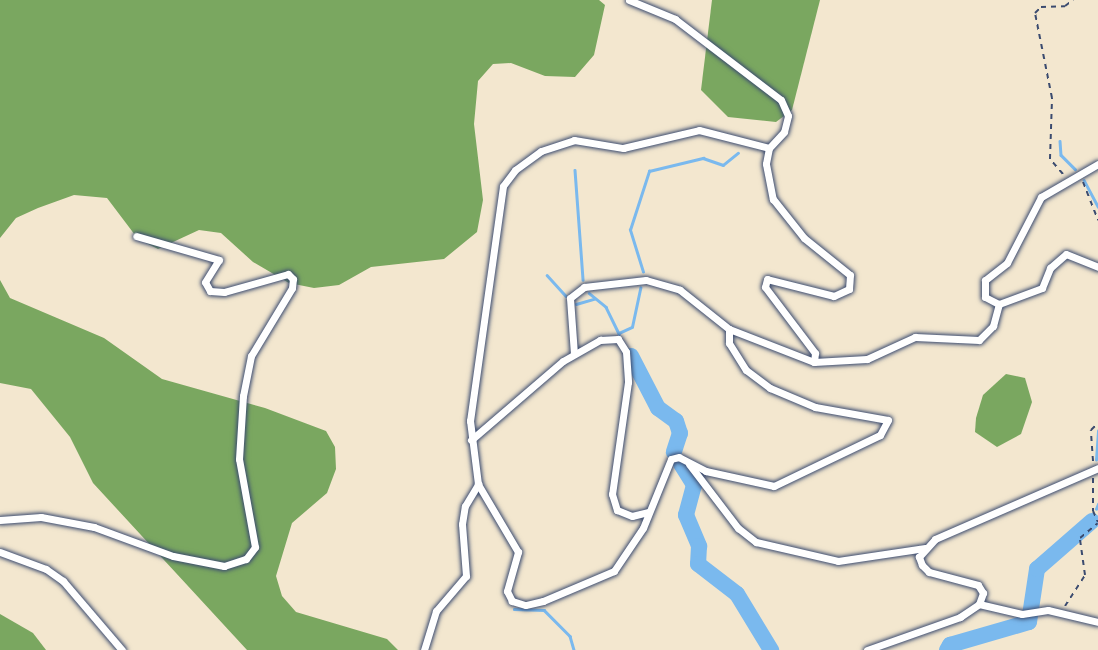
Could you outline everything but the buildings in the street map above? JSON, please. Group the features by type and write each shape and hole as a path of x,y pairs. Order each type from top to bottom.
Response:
{"street":[{"path":"629,0 675,19 781,100 788,116 783,132 769,148 767,179 782,213 850,275 849,289 834,296 767,279 765,287 815,353 814,362"},
{"path":"729,329 729,343 758,382 815,407 882,416 888,420 885,429 774,486 706,471 679,457 671,459 648,512 614,571 525,605 512,601 507,591 518,552 478,484 471,440 470,397 495,262 503,186 515,170 541,151 574,140 623,148 699,130 769,148"},
{"path":"1098,164 1041,197 1007,263 985,280 985,297 999,304 1042,288 1050,268 1066,254 1098,267"},
{"path":"0,520 41,517 94,527 173,556 224,566 246,559 255,547 255,530 243,492 239,459 243,396 251,356 292,288 293,279 288,274 224,292 210,291 205,282 219,260 136,236"},
{"path":"574,354 570,298 584,287 646,280 680,290 729,329 814,362 867,359 915,337 979,340 993,326 999,304"},
{"path":"471,440 574,354 600,340 612,337 622,343 628,382 612,494 617,510 632,516 648,512"},
{"path":"688,462 737,528 755,541 838,561 925,548"},
{"path":"867,650 960,617 979,604 983,593 970,579 929,572 922,565 919,557 925,548 942,534 1095,469"},
{"path":"424,650 436,611 466,576 462,524 465,506 478,484"},
{"path":"0,552 46,569 63,581 121,650"},
{"path":"979,604 1021,614 1061,613 1098,622"}],"path":[{"path":"1070,179 1050,159 1052,98 1035,22 1041,7 1065,6 1073,0"},
{"path":"1079,174 1098,220"},
{"path":"1061,613 1085,575 1080,538 1098,523 1093,511 1095,469 1091,430 1098,424"}],"green space":[{"path":"0,0 599,0 605,5 594,55 575,77 545,76 511,63 493,64 478,81 474,124 483,200 477,232 444,259 371,267 339,285 314,288 289,283 253,262 221,233 199,230 158,249 138,239 107,198 74,195 38,208 16,218 0,238"},
{"path":"712,0 820,0 792,110 776,122 728,117 701,90"},
{"path":"0,280 10,298 104,338 162,379 265,408 326,431 335,447 336,469 327,493 292,523 276,576 282,596 296,612 387,639 398,650 247,650 93,483 70,437 31,389 0,383"},
{"path":"1006,374 1025,378 1032,402 1021,434 997,447 975,432 976,418 983,395"},
{"path":"0,614 33,633 46,650 0,650"}],"waterway":[{"path":"1060,141 1061,155 1075,169"},
{"path":"643,272 630,230 649,171 703,158 723,165 738,153"},
{"path":"575,170 583,280"},
{"path":"1084,180 1098,206"},
{"path":"547,275 566,296"},
{"path":"619,333 632,327 640,288"},
{"path":"589,293 606,307 619,334"},
{"path":"576,304 594,299"},
{"path":"631,356 658,408 676,421 680,433 674,452"},
{"path":"1096,460 1098,431"},
{"path":"681,464 694,485 686,515 699,546 698,564 737,594 771,650"},
{"path":"1096,509 1098,504"},
{"path":"947,650 950,645 1029,622 1037,569 1092,521"},
{"path":"514,609 544,610 570,636 574,650"}]}
